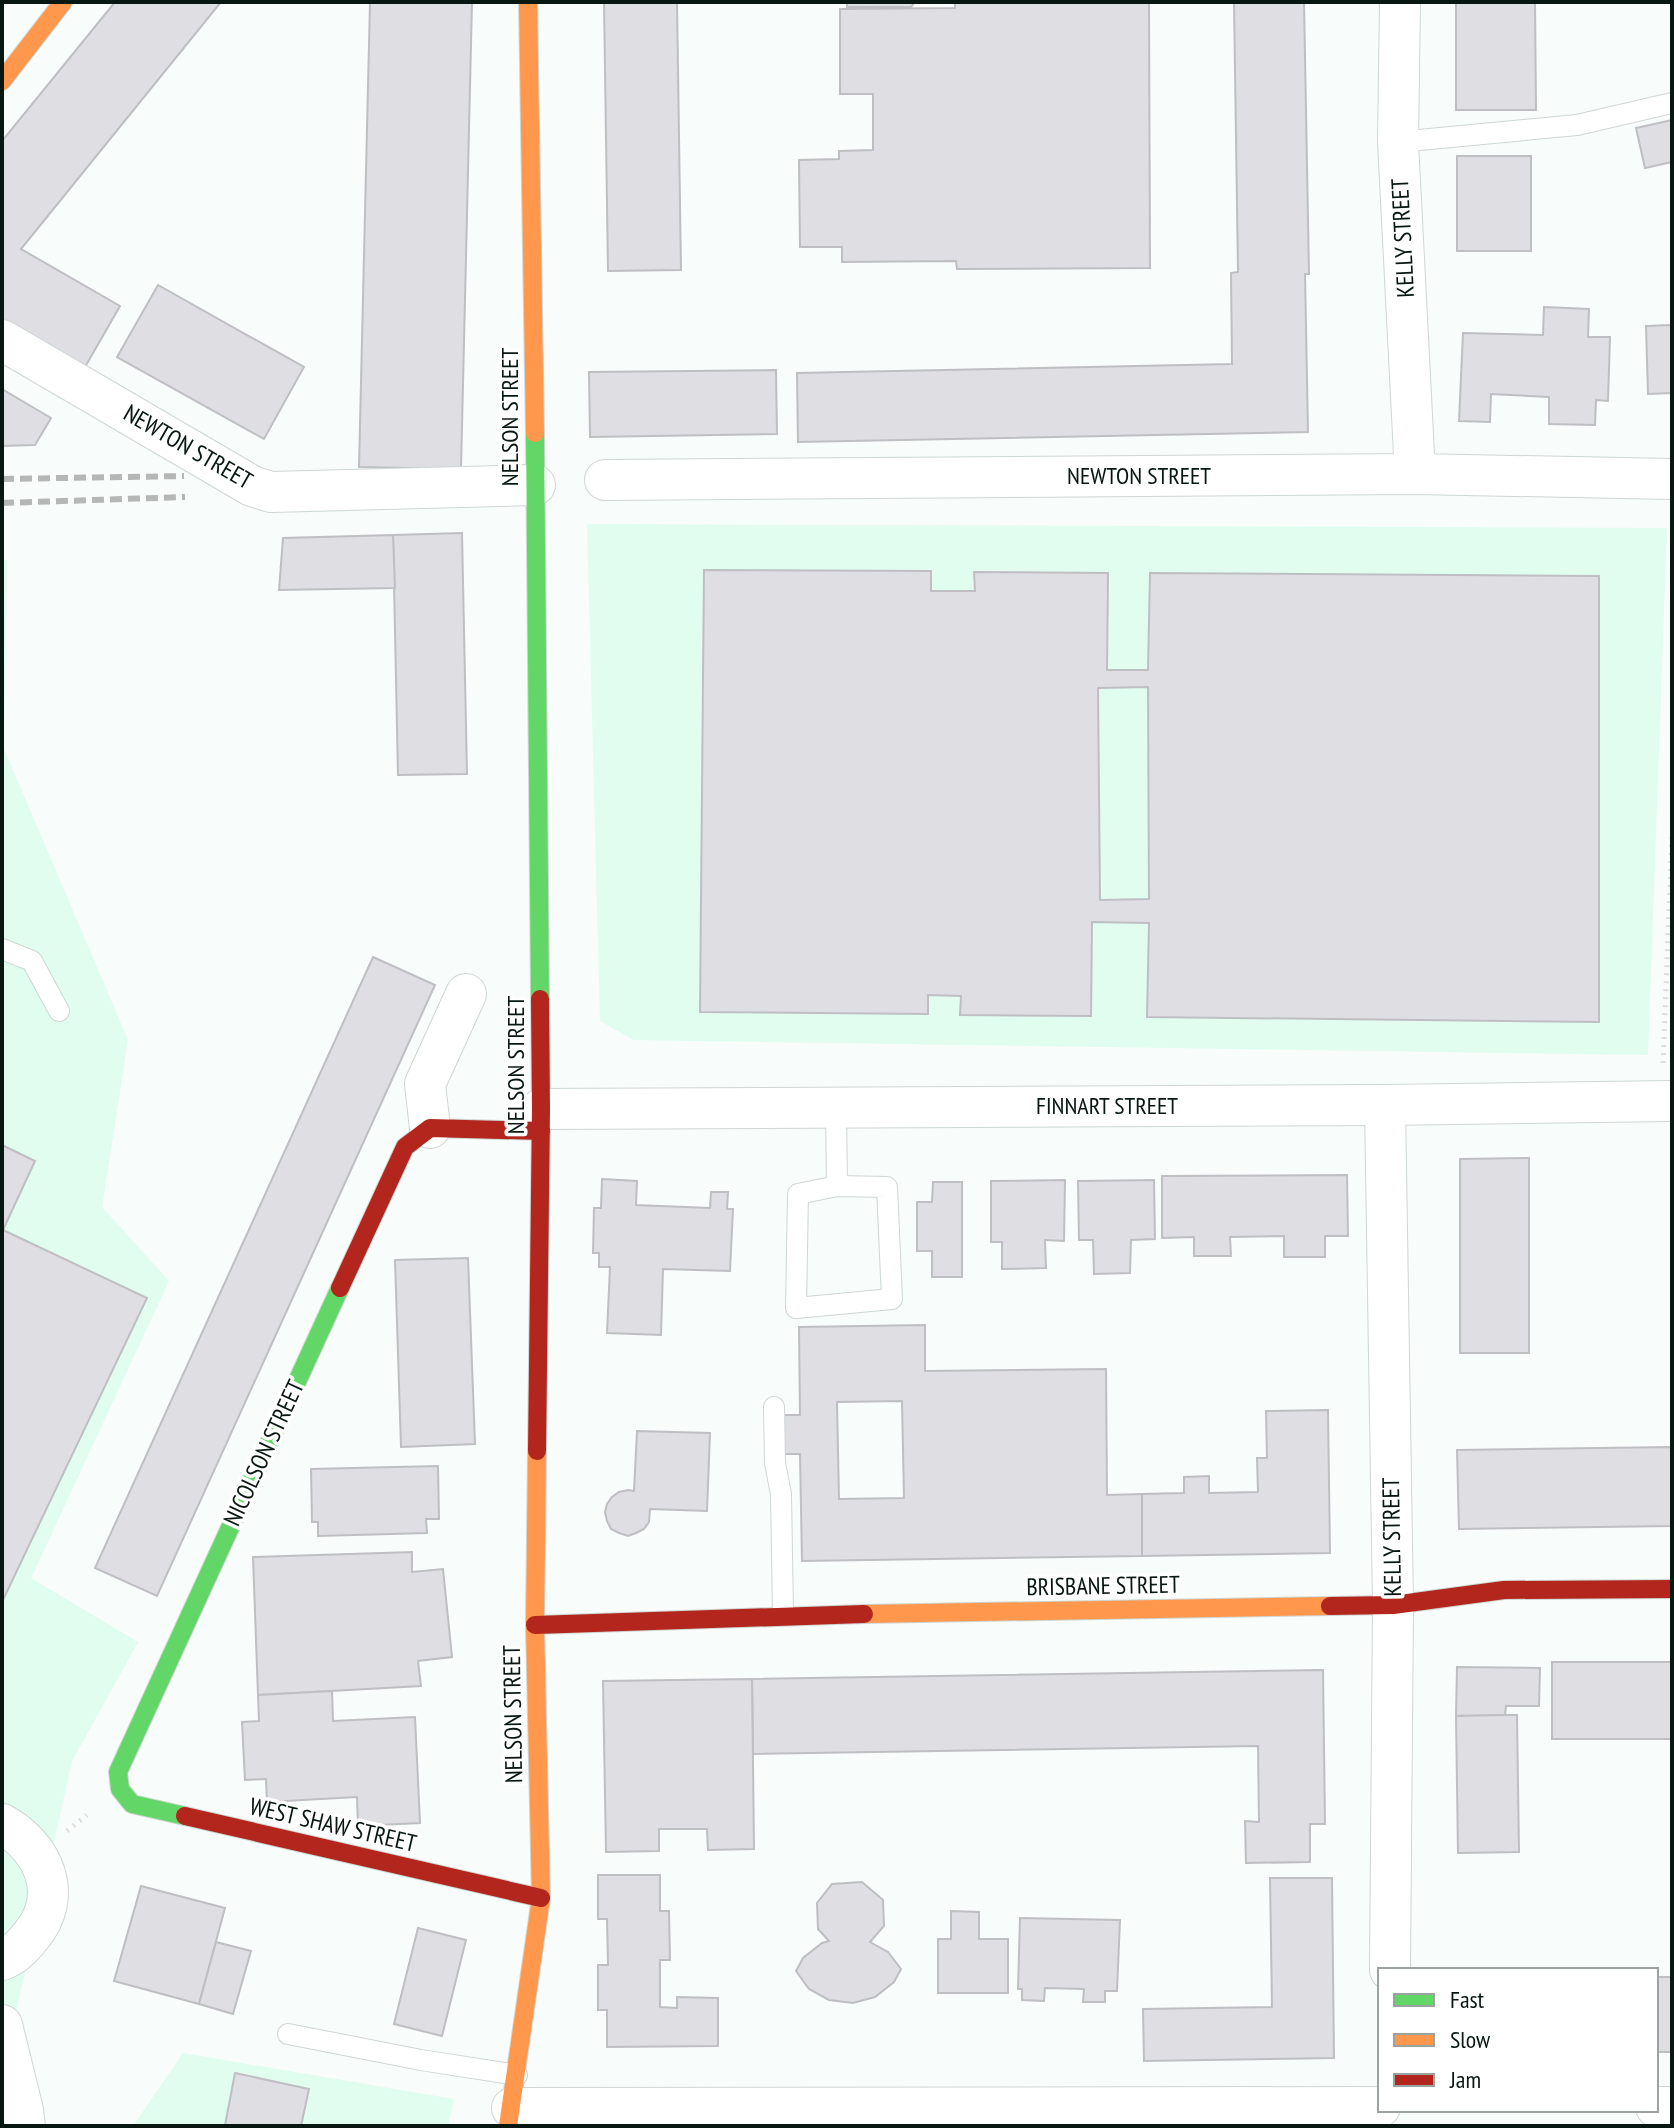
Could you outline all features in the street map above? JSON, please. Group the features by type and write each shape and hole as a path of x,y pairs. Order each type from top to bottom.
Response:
{"main road":[{"path":"2,81 63,2"},
{"name":"NELSON STREET","path":"512,2103 541,1898 535,1625 541,1120 528,2"},
{"path":"430,1128 541,1120"},
{"name":"NICOLSON STREET","path":"120,1789 118,1772 405,1147 430,1128"},
{"name":"BRISBANE STREET","path":"535,1625 783,1615 1393,1605 1504,1590 1672,1589"},
{"name":"WEST SHAW STREET","path":"120,1789 132,1804 541,1898"}],"street":[{"name":"KELLY STREET","path":"1400,2 1398,142 1415,474"},
{"name":"NEWTON STREET","path":"2,340 252,486 271,492 535,485"},
{"name":"NEWTON STREET","path":"605,480 1415,474 1672,479"},
{"path":"430,1128 425,1084 466,994"},
{"name":"FINNART STREET","path":"541,1120 836,1107 1667,1102"},
{"name":"KELLY STREET","path":"1385,1105 1393,1605 1390,1968"},
{"path":"2,1824 27,1841 38,1854 48,1888 47,1909 40,1926 20,1950 2,1960"},
{"path":"2,2025 25,2126"},
{"path":"512,2103 1378,2107"}],"lane":[{"path":"1398,142 1577,125 1672,103"},
{"path":"2,949 32,961 59,1011"},
{"path":"836,1107 837,1186"},
{"path":"837,1186 887,1187 892,1299 796,1308 798,1194 837,1186"},
{"path":"774,1407 775,1463 781,1494 783,1615"},
{"path":"288,2034 421,2060 512,2103"}],"path":[{"path":"1667,1102 1672,836"},
{"path":"38,1854 120,1789"}],"shaded area":[{"path":"587,524 1667,528 1648,1055 634,1040 600,1021"},
{"path":"2,560 7,560 4,749 128,1040 102,1207 169,1281 31,1578 138,1642 72,1761 2,2075"},
{"path":"183,2053 454,2099 448,2126 133,2126"}],"building":[{"path":"115,2 221,2 21,249 120,306 77,381 2,337 2,141"},
{"path":"370,2 472,2 461,469 359,467"},
{"path":"604,2 677,2 681,270 608,271"},
{"path":"847,2 915,2 911,7 847,7"},
{"path":"955,2 1149,2 1150,268 957,269 956,261 842,262 842,247 800,247 799,160 839,159 839,151 873,150 873,94 840,94 840,9 955,8"},
{"path":"1234,2 1304,2 1309,274 1305,274 1308,432 798,442 797,373 1232,364 1231,273 1238,272"},
{"path":"1456,2 1535,2 1536,110 1456,110"},
{"path":"1672,120 1672,162 1645,168 1636,128"},
{"path":"1457,156 1531,156 1531,251 1457,251"},
{"path":"158,285 304,367 264,439 117,357"},
{"path":"1544,307 1589,309 1588,337 1610,337 1608,401 1596,400 1595,425 1549,424 1549,397 1491,394 1490,422 1459,421 1463,333 1543,335"},
{"path":"1672,325 1672,393 1648,394 1646,326"},
{"path":"776,370 777,434 590,437 589,372"},
{"path":"2,389 51,418 35,445 2,446"},
{"path":"462,533 467,774 398,775 393,535"},
{"path":"393,535 395,588 279,590 283,538"},
{"path":"704,570 931,571 931,591 975,591 974,572 1108,573 1107,670 1148,670 1150,573 1599,576 1599,1022 1147,1017 1149,923 1092,922 1091,1016 960,1015 961,996 928,995 928,1014 700,1012","holes":["1148,687 1149,899 1100,900 1098,688"]},
{"path":"373,957 435,985 157,1596 95,1568"},
{"path":"2,1145 35,1161 3,1230 147,1298 2,1602"},
{"path":"1529,1158 1529,1353 1460,1353 1460,1159"},
{"path":"1347,1175 1348,1236 1325,1236 1325,1257 1284,1257 1284,1236 1230,1237 1231,1256 1194,1256 1194,1237 1162,1238 1162,1176"},
{"path":"602,1179 637,1181 636,1205 710,1208 711,1192 728,1192 727,1209 733,1209 730,1271 663,1269 661,1335 607,1333 610,1267 599,1267 599,1253 593,1253 594,1208 601,1208"},
{"path":"1065,1180 1064,1241 1045,1240 1046,1268 1002,1269 1002,1242 991,1242 991,1181"},
{"path":"1154,1180 1155,1239 1131,1240 1130,1273 1094,1274 1093,1240 1079,1240 1078,1181"},
{"path":"933,1182 962,1182 962,1277 932,1277 932,1251 917,1251 917,1202 932,1202"},
{"path":"468,1258 475,1444 401,1447 395,1260"},
{"path":"925,1325 925,1371 1106,1369 1107,1495 1142,1494 1142,1556 802,1561 800,1454 783,1454 782,1415 800,1415 799,1327","holes":["902,1401 904,1498 839,1499 837,1402"]},
{"path":"1328,1410 1330,1553 1142,1556 1142,1494 1184,1493 1184,1477 1209,1476 1209,1493 1258,1492 1257,1458 1267,1458 1266,1411"},
{"path":"637,1431 710,1433 707,1511 650,1509 649,1522 644,1529 628,1536 611,1529 605,1512 607,1504 619,1492 634,1491"},
{"path":"1672,1447 1672,1526 1459,1529 1457,1450"},
{"path":"438,1466 439,1519 426,1519 427,1533 318,1536 318,1522 312,1522 311,1469"},
{"path":"412,1552 412,1572 443,1569 452,1657 418,1661 421,1686 258,1695 253,1557"},
{"path":"1552,1662 1672,1662 1672,1739 1552,1739"},
{"path":"1457,1667 1540,1668 1539,1706 1506,1706 1505,1715 1456,1716"},
{"path":"1323,1670 1325,1824 1310,1824 1310,1862 1246,1863 1245,1821 1259,1822 1258,1746 753,1754 752,1679"},
{"path":"752,1679 754,1849 708,1850 707,1829 659,1829 659,1851 606,1852 603,1681"},
{"path":"332,1691 333,1721 415,1717 420,1823 358,1826 357,1797 267,1802 266,1779 245,1780 242,1722 259,1721 258,1695"},
{"path":"1517,1715 1519,1852 1458,1853 1456,1716"},
{"path":"598,1875 660,1875 660,1911 669,1911 670,1960 660,1960 660,2007 677,2008 677,1997 718,1998 718,2046 607,2047 607,2010 598,2010 598,1965 608,1965 607,1919 598,1919"},
{"path":"1270,1878 1332,1878 1334,2058 1144,2061 1143,2009 1272,2007"},
{"path":"862,1882 883,1900 884,1926 870,1942 888,1952 901,1969 894,1982 875,1997 853,2003 829,2000 809,1989 796,1971 803,1958 829,1941 818,1929 817,1903 832,1884"},
{"path":"141,1886 225,1908 199,2004 114,1981"},
{"path":"951,1911 979,1912 979,1939 1008,1939 1008,1993 938,1993 938,1939 951,1939"},
{"path":"1020,1918 1120,1920 1117,1991 1105,1991 1105,2002 1083,2002 1084,1989 1045,1988 1044,2001 1022,2000 1022,1989 1018,1989"},
{"path":"418,1928 466,1940 442,2036 394,2024"},
{"path":"216,1942 251,1951 233,2014 199,2004"},
{"path":"1658,1977 1672,1977 1672,2052 1658,2052"},
{"path":"235,2073 309,2089 301,2126 225,2125"}],"railway":[{"path":"2,479 184,476"},
{"path":"2,503 185,497"}],"traffic: fast":[{"path":"535,433 540,999"},
{"path":"185,1816 132,1804 120,1789 118,1772 340,1288"}],"traffic: slow":[{"path":"2,81 63,2"},
{"path":"528,2 535,433"},
{"path":"508,2126 541,1898 535,1625 537,1451"},
{"path":"864,1614 1330,1606"}],"traffic: jam":[{"path":"537,1451 540,999"},
{"path":"340,1288 405,1147 430,1128 541,1131"},
{"path":"1330,1606 1393,1605 1504,1590 1672,1589"},
{"path":"535,1625 864,1614"},
{"path":"185,1816 541,1898"}]}
